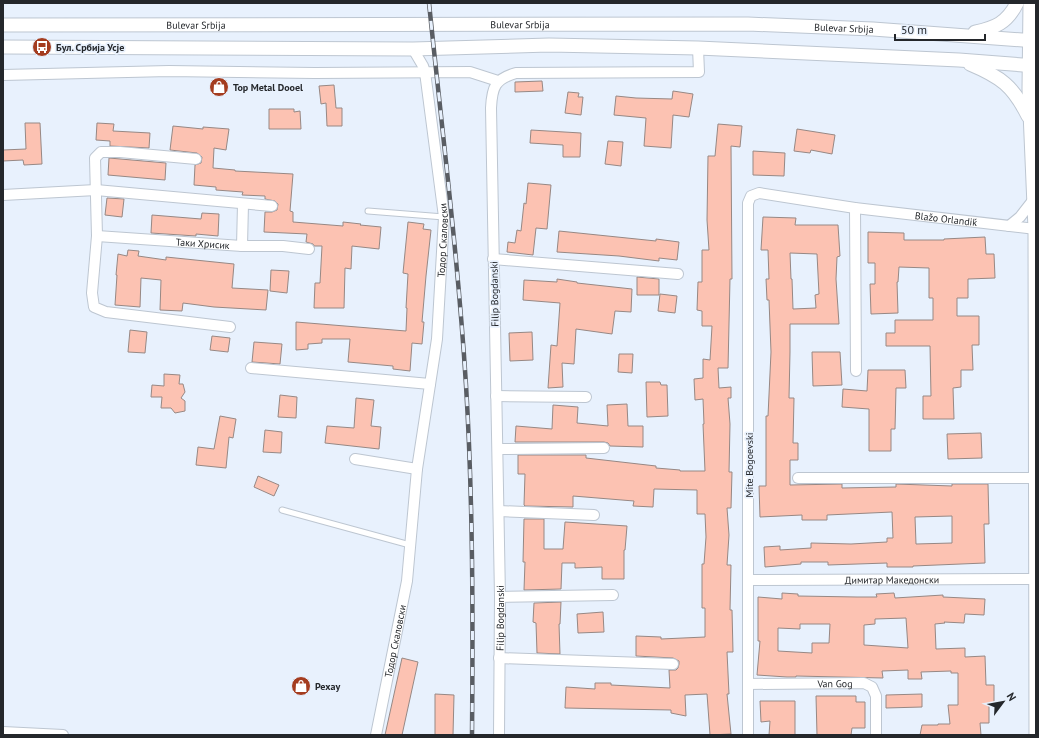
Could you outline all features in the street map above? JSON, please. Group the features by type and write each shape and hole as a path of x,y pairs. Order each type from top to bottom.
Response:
{"street":[{"path":"961,35 992,28 1000,24 1008,17 1017,3"},
{"path":"1030,3 1033,41 1030,120 1036,229 1036,735"},
{"name":"Bulevar Srbija","path":"3,25 748,24 873,29 1033,41"},
{"path":"3,47 414,49 549,45 698,48 959,60 1033,66"},
{"path":"3,75 169,72 315,74 470,72 498,81 506,76 516,73 534,72 699,72 698,48"},
{"name":"Тодор Скаловски","path":"376,735 406,580 418,469 437,339 444,217 425,72 414,49"},
{"path":"959,60 987,72 1003,81 1018,98 1030,120"},
{"name":"Filip Bogdanski","path":"498,81 494,87 490,108 499,511 499,735"},
{"path":"196,159 120,152 101,152 95,158 97,236 92,293 94,307 106,312 230,327"},
{"path":"3,195 96,190 272,206"},
{"name":"Blažo Orlandiḱ","path":"751,196 759,193 855,208 1036,229"},
{"name":"Mite Bogoevski","path":"748,735 748,203 751,196"},
{"path":"1009,226 1020,217 1034,199"},
{"path":"242,246 243,204"},
{"path":"855,208 856,371"},
{"name":"Таки Хрисик","path":"97,236 242,246 283,246 308,249"},
{"path":"493,259 678,274"},
{"path":"251,368 430,384"},
{"path":"496,396 586,397"},
{"path":"498,449 604,448"},
{"path":"354,459 418,469"},
{"path":"798,478 1035,478"},
{"path":"499,511 594,515"},
{"name":"Димитар Македонски","path":"749,580 1036,579"},
{"path":"500,597 613,595"},
{"path":"499,658 673,664"},
{"name":"Van Gog","path":"748,684 864,683 872,687 876,696 876,735"},
{"path":"3,732 63,735"}],"lane":[{"path":"368,211 444,217"},
{"path":"282,510 410,545"}],"building":[{"path":"542,81 543,91 515,92 515,82"},
{"path":"334,85 336,108 342,108 342,126 327,126 326,103 321,104 319,86"},
{"path":"673,91 693,94 689,117 673,115 671,148 644,146 646,118 614,115 616,96 672,99"},
{"path":"568,92 579,93 578,97 583,97 581,115 565,113"},
{"path":"269,109 294,109 294,112 300,111 301,129 269,129"},
{"path":"25,123 40,123 42,164 24,165 23,160 3,161 3,150 26,149"},
{"path":"97,123 114,124 113,131 150,133 149,148 110,146 110,141 96,140"},
{"path":"718,124 742,126 740,147 731,146 732,279 730,279 728,368 718,368 719,388 731,387 731,398 728,398 730,424 729,472 732,472 731,508 727,508 729,535 727,565 731,565 730,610 732,610 733,652 727,652 729,694 727,694 731,734 710,735 707,694 685,695 686,716 671,713 671,710 565,708 566,687 595,689 595,683 611,683 611,685 670,688 669,670 676,670 678,668 679,661 673,658 636,656 636,636 661,637 661,639 705,637 705,608 702,608 702,564 704,564 706,537 705,514 697,514 697,490 654,489 653,507 633,506 634,501 573,496 573,507 525,506 525,474 518,474 518,455 586,455 586,458 656,466 656,468 680,471 705,471 703,399 695,400 694,379 703,378 703,359 710,360 712,326 702,326 702,311 697,310 698,282 702,282 702,250 709,250 707,220 708,156 715,156"},
{"path":"173,126 203,129 203,127 229,129 226,150 214,148 213,168 235,171 293,174 290,211 293,212 293,222 343,226 343,222 381,227 379,249 352,246 351,269 345,268 344,308 314,308 315,283 320,283 322,246 314,246 313,244 306,242 307,234 264,232 265,212 277,210 278,204 275,201 265,199 265,196 242,195 243,192 216,190 216,187 194,185 195,165 201,163 202,157 197,153 170,150"},
{"path":"797,129 835,135 832,154 811,150 810,153 794,151"},
{"path":"531,130 581,133 580,157 563,157 563,145 530,143"},
{"path":"608,141 623,142 621,166 605,164"},
{"path":"753,151 785,153 784,176 753,175"},
{"path":"109,158 166,163 165,180 108,175"},
{"path":"528,183 551,185 547,229 536,228 533,255 507,252 508,242 515,243 517,230 521,231"},
{"path":"107,198 124,199 122,217 105,215"},
{"path":"202,213 219,214 218,236 151,233 152,215 201,219"},
{"path":"763,217 796,218 795,225 838,225 840,256 837,257 836,279 839,324 790,324 789,398 794,398 793,443 798,443 798,460 790,460 790,485 842,484 842,488 896,487 896,484 952,486 952,484 988,484 989,524 984,524 985,563 887,567 887,563 828,565 828,562 801,562 801,564 765,567 764,547 780,546 780,550 811,548 811,543 851,544 887,542 887,538 893,538 892,512 827,515 827,520 802,520 802,515 760,517 759,486 766,486 766,416 768,416 771,352 769,300 767,300 766,279 769,279 768,250 761,250","holes":["790,253 817,254 819,294 815,295 816,308 793,309","952,516 952,543 916,544 915,517"]},
{"path":"408,222 424,224 423,229 431,230 422,322 424,322 422,344 412,343 410,371 393,369 393,366 348,362 350,339 322,339 322,343 308,344 308,349 296,350 296,322 406,331 408,274 403,273"},
{"path":"559,231 679,242 677,260 659,258 659,261 619,256 557,252"},
{"path":"868,232 904,233 904,240 944,240 985,237 986,254 994,254 995,278 968,279 968,298 957,298 957,316 979,316 979,345 972,345 973,370 961,370 961,387 953,388 954,419 923,419 923,396 931,396 930,346 886,346 886,333 895,333 895,320 933,320 933,298 929,298 929,268 899,267 897,282 898,313 871,314 870,284 875,284 875,263 868,263"},
{"path":"128,250 139,251 138,256 166,260 166,257 234,264 232,288 268,290 266,310 214,307 183,303 182,311 160,310 161,280 141,278 140,307 115,305 118,254 127,256"},
{"path":"271,270 289,271 287,293 270,291"},
{"path":"637,277 659,279 659,295 637,295"},
{"path":"557,279 577,283 632,289 631,312 615,311 612,334 576,329 574,364 562,363 563,387 548,388 551,345 557,346 560,303 523,300 524,280 557,282"},
{"path":"660,294 677,296 675,313 658,311"},
{"path":"130,330 147,332 145,353 128,352"},
{"path":"532,332 533,360 510,361 509,333"},
{"path":"212,336 230,338 228,352 210,350"},
{"path":"254,342 282,344 280,364 252,362"},
{"path":"812,352 840,352 842,385 813,386"},
{"path":"619,354 633,354 632,373 618,372"},
{"path":"868,370 905,370 906,388 896,388 895,429 891,429 891,451 869,451 869,409 842,407 843,389 867,391"},
{"path":"164,374 180,375 179,384 183,384 185,392 181,398 185,401 185,411 175,413 171,408 161,408 162,397 151,397 152,385 164,386"},
{"path":"646,382 660,382 661,385 667,385 668,416 647,417"},
{"path":"280,395 297,397 296,418 278,417"},
{"path":"356,398 374,400 371,426 381,427 379,449 325,443 327,426 354,428"},
{"path":"627,404 628,426 643,426 643,447 610,446 608,443 604,442 515,442 516,426 552,429 553,405 578,407 577,423 608,426 607,405"},
{"path":"220,416 236,419 233,438 229,437 226,468 196,465 198,447 214,449"},
{"path":"265,430 282,432 281,453 263,452"},
{"path":"981,433 982,458 948,459 947,434"},
{"path":"258,476 279,485 274,496 254,487"},
{"path":"524,519 544,519 544,549 563,549 565,522 627,526 624,550 624,579 602,579 602,567 575,568 575,563 562,563 561,589 524,590"},
{"path":"782,593 798,594 798,596 877,597 876,594 894,593 895,598 943,595 943,597 985,599 984,615 965,614 964,623 944,622 945,623 935,624 936,649 965,648 965,657 985,656 986,685 994,685 994,704 989,704 989,723 980,723 981,735 920,735 922,725 950,724 948,705 958,705 958,673 951,673 951,671 921,672 922,679 908,679 908,670 882,671 883,678 787,677 757,675 760,641 758,641 758,597 782,599","holes":["906,618 908,648 864,645 864,625 875,624 875,619","800,624 830,624 829,643 812,643 812,653 778,651 778,628 800,629"]},
{"path":"561,602 559,624 560,654 537,653 536,623 533,622 534,603"},
{"path":"603,612 604,632 578,633 577,614"},
{"path":"402,658 418,662 402,735 385,735"},
{"path":"435,694 454,695 453,735 435,735"},
{"path":"922,694 922,707 886,708 886,695"},
{"path":"816,696 856,696 856,702 865,702 865,728 852,728 851,735 817,735"},
{"path":"760,701 795,701 795,735 769,735 770,721 761,722"}],"railway":[{"path":"429,3 454,241 466,385 472,560 472,735"}],"place":[{"name":"Бул. Србија Усје","path":"42,47"},
{"name":"Top Metal Dooel","path":"219,87"},
{"name":"Рехау","path":"301,686"}]}
